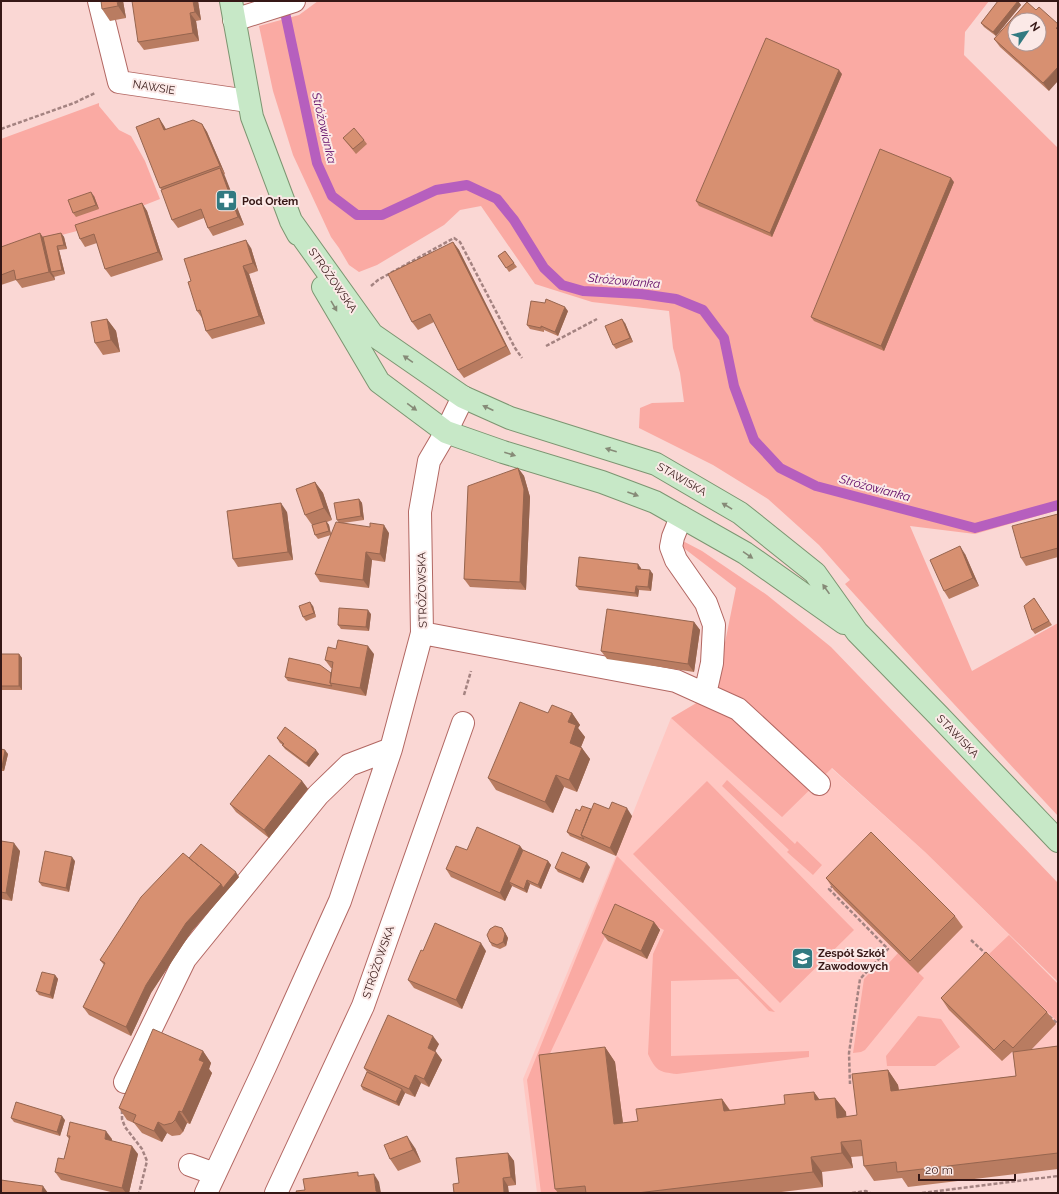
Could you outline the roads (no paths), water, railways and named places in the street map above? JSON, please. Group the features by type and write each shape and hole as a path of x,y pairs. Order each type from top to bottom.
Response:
{"main road":[{"name":"STRÓŻOWSKA","path":"233,10 252,118 291,221 327,295 379,382 446,432"},
{"name":"STRÓŻOWSKA","path":"291,221 372,334 463,397"},
{"name":"STAWISKA","path":"463,397 510,418 656,464 740,513 815,573 857,632 1058,841"},
{"name":"STAWISKA","path":"446,432 503,452 602,482 655,502 745,553 857,632"}],"street":[{"name":"NAWSIE","path":"99,1 119,82 248,101"},
{"path":"233,10 256,12 294,1"},
{"name":"STRÓŻOWSKA","path":"210,1184 340,901 392,749 422,632 420,512 429,461 446,432 463,397"},
{"path":"682,517 673,537 671,547 676,560 706,603 714,625 712,663 705,694"},
{"path":"422,632 676,681 738,709 819,784"},
{"name":"STRÓŻOWSKA","path":"276,1193 363,1006 463,723"},
{"path":"125,1082 185,959 318,795 349,765 392,749"},
{"path":"190,1165 210,1184"}],"waterway":[{"name":"Stróżowianka","path":"283,3 317,163 332,196 357,215 382,215 436,190 467,185 497,199 514,220 544,268 562,285 583,291 641,294 676,299 703,310 724,338 734,386 754,440 780,468 816,486 975,528 1058,505"}],"place":[{"name":"Pod Orłem","path":"227,201"},
{"name":"Zespół Szkół Zawodowych","path":"803,959"}]}
